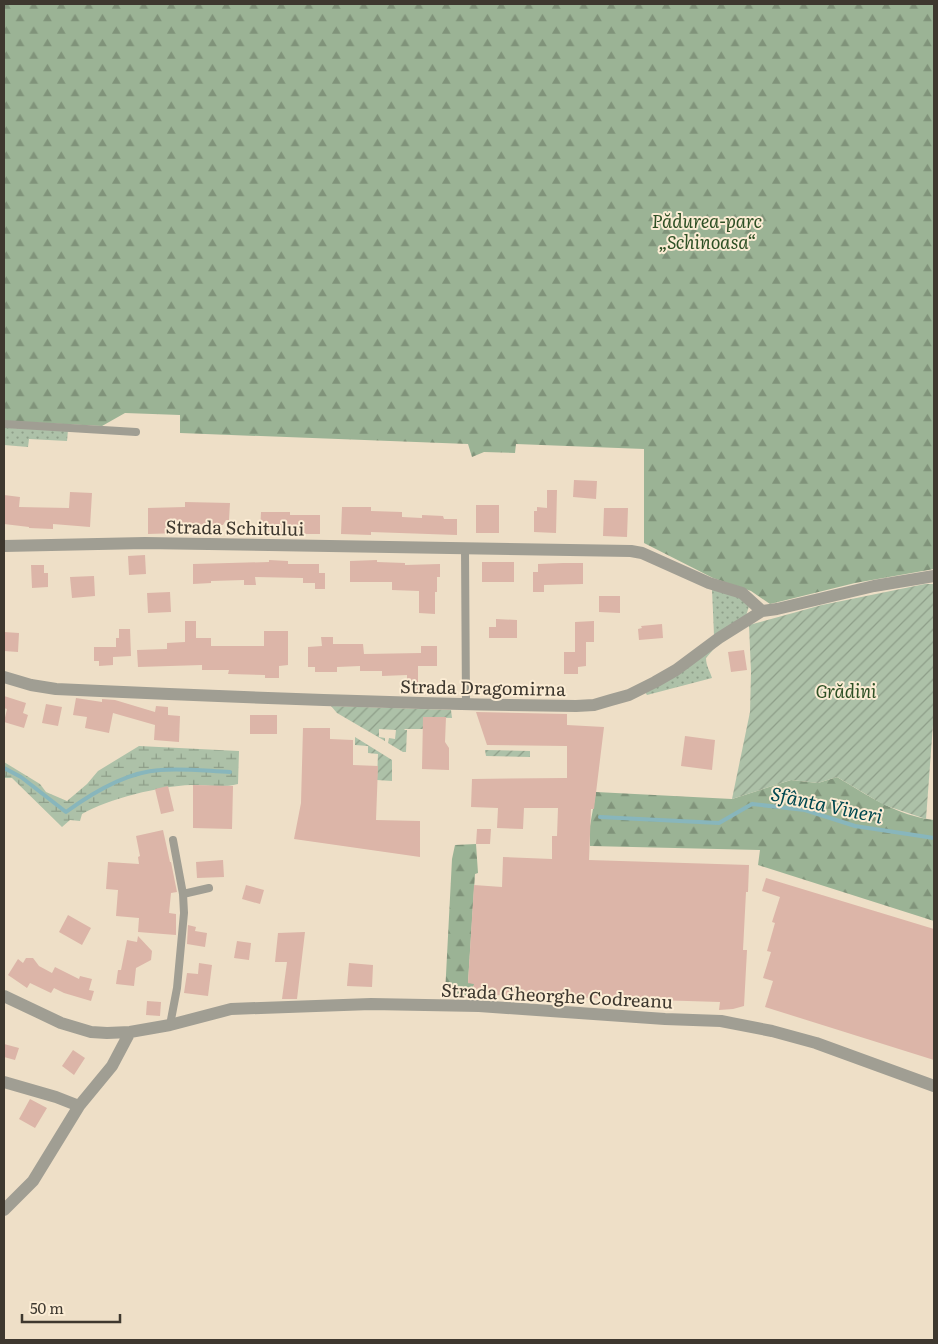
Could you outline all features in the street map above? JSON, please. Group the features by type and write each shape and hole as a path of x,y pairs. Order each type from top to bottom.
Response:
{"street":[{"name":"Strada Schitului","path":"4,546 145,543 631,551 642,553 709,583 742,593 762,611"},
{"name":"Strada Dragomirna","path":"4,677 30,685 56,689 318,701 466,705 594,705 629,695 656,682 762,611 874,586 934,576"},
{"name":"Strada Gheorghe Codreanu","path":"4,996 61,1023 85,1030 107,1033 130,1032 170,1025 232,1009 371,1004 479,1006 646,1018 720,1021 772,1031 816,1043 934,1086"},
{"path":"4,1210 33,1181 79,1106 112,1066 130,1032"},
{"path":"4,1082 56,1097 79,1106"}],"lane":[{"path":"4,424 136,432"},
{"path":"465,549 466,705"},
{"path":"170,1025 184,913 183,894 173,840"},
{"path":"183,894 209,888"}],"green space":[{"name":"Pădurea-parc „Schinoasa“","path":"4,4 934,4 934,569 855,583 770,604 751,591 713,578 644,543 644,449 516,444 515,453 484,452 472,457 468,444 180,433 180,415 125,413 102,426 4,421"},
{"path":"4,428 68,430 67,441 29,439 28,447 4,445"},
{"name":"Grădini","path":"925,584 934,584 934,711 926,819 884,805 837,777 818,783 791,780 732,799 750,712 749,625 822,605"},
{"path":"712,589 745,599 749,606 746,616 714,635"},
{"path":"718,644 706,658 712,678 647,695 645,692"},
{"path":"331,706 451,710 452,718 424,717 423,729 404,729 407,730 406,752 403,752 388,743 389,738 395,739 396,730 379,729 379,737 385,738 385,741 337,713"},
{"path":"355,737 392,760 392,781 377,780 378,754 368,753 368,746 355,745"},
{"path":"139,746 239,751 238,784 178,786 135,794 93,808 82,814 80,821 70,820 62,827 12,778 4,778 4,762 40,784 46,792 67,801 87,784 98,771"},
{"path":"485,750 530,751 530,757 486,756"},
{"path":"837,777 895,809 921,818 934,820 934,921 758,865 760,850 590,846 590,826 596,792 732,799 791,780 818,783"},
{"path":"476,844 478,873 475,874 468,983 479,984 473,986 472,991 477,992 476,997 445,994 452,859 455,845"}],"building":[{"path":"574,480 597,481 596,499 573,497"},
{"path":"547,490 557,490 556,533 534,532 534,511 537,511 537,507 547,508"},
{"path":"70,492 92,493 90,527 53,524 53,529 4,524 4,495 20,497 19,507 69,508"},
{"path":"185,502 230,503 229,520 226,520 223,525 178,524 179,533 148,534 148,508 185,507"},
{"path":"476,505 499,505 499,533 476,533"},
{"path":"342,507 371,507 371,511 402,512 402,517 422,518 422,515 457,519 457,535 371,532 371,535 341,534"},
{"path":"604,508 628,508 627,537 603,536"},
{"path":"261,512 290,512 290,515 320,515 320,534 260,532"},
{"path":"145,555 146,574 129,575 128,556"},
{"path":"269,560 288,561 288,564 319,564 319,573 325,573 325,589 315,589 315,583 303,583 303,578 255,577 256,585 244,585 244,580 211,581 211,583 193,584 193,564 269,562"},
{"path":"377,560 377,562 405,563 405,565 440,564 440,577 437,577 437,592 435,592 435,614 419,613 419,591 392,590 392,582 350,582 350,561"},
{"path":"482,562 514,562 514,582 482,582"},
{"path":"583,563 583,584 544,585 544,592 533,592 533,572 538,572 538,564"},
{"path":"31,565 44,565 44,573 48,573 48,587 32,588"},
{"path":"94,576 95,596 72,598 70,577"},
{"path":"170,592 171,612 148,613 147,593"},
{"path":"599,596 620,596 620,613 599,612"},
{"path":"496,619 517,620 517,638 489,638 489,627 496,627"},
{"path":"185,621 196,621 196,638 211,638 211,646 264,646 264,631 288,631 288,665 279,666 279,678 265,678 265,675 228,674 229,670 202,670 202,665 138,667 137,650 167,649 167,643 185,642"},
{"path":"594,621 594,642 586,642 586,666 578,667 578,674 564,674 564,652 575,652 575,622"},
{"path":"662,624 663,638 639,640 638,629 642,628 641,626"},
{"path":"119,629 130,629 131,656 113,657 113,665 99,666 99,661 94,661 94,647 116,647"},
{"path":"4,632 19,633 18,652 4,651"},
{"path":"321,637 333,637 333,644 363,644 364,654 421,653 421,646 437,646 437,666 418,666 418,693 407,693 407,675 382,676 382,671 360,671 360,666 337,667 337,672 315,672 315,667 308,667 308,647 322,646"},
{"path":"744,650 747,670 731,672 728,652"},
{"path":"4,696 26,703 23,713 28,715 24,728 4,722 7,709 4,708"},
{"path":"76,698 102,702 102,699 115,700 155,712 156,706 168,707 168,715 180,716 179,742 154,740 155,725 113,713 109,733 85,728 87,717 73,715"},
{"path":"46,704 62,707 58,726 42,723"},
{"path":"476,712 567,714 567,725 604,727 594,809 591,809 589,860 749,865 743,950 747,950 744,1006 719,1010 720,1002 495,995 472,991 474,984 468,983 474,885 502,887 503,857 552,859 552,836 557,836 558,808 524,808 523,829 497,828 498,808 471,807 472,779 567,778 567,746 487,745"},
{"path":"250,715 277,715 277,734 250,734"},
{"path":"423,717 446,717 445,742 449,748 449,770 422,769"},
{"path":"303,728 330,728 330,739 353,740 353,765 378,766 376,820 420,821 420,857 294,839 301,803"},
{"path":"685,736 715,740 712,770 681,766"},
{"path":"193,785 233,786 232,829 193,828"},
{"path":"168,786 174,811 161,814 155,789"},
{"path":"477,829 491,829 490,844 476,844"},
{"path":"163,830 177,892 171,893 169,913 176,914 176,935 138,932 139,918 116,916 118,890 106,889 108,862 139,864 138,857 140,856 136,836"},
{"path":"223,860 224,877 197,878 196,862"},
{"path":"766,878 934,929 934,1060 765,1007 773,981 763,978 771,952 767,951 775,923 772,922 780,897 762,891"},
{"path":"246,885 264,890 260,904 242,899"},
{"path":"68,915 91,928 82,945 59,932"},
{"path":"188,925 196,927 195,931 207,933 205,947 187,944"},
{"path":"305,932 297,999 282,999 287,962 275,962 278,933"},
{"path":"138,936 152,951 151,960 136,968 134,986 116,984 127,940 137,942"},
{"path":"237,941 251,943 249,960 234,958"},
{"path":"26,958 33,958 39,966 52,973 55,967 79,979 80,976 92,979 89,990 94,991 91,1001 54,988 51,993 30,983 27,988 8,975 18,959 23,963"},
{"path":"199,963 212,965 208,996 184,993 187,973 198,974"},
{"path":"349,963 373,965 372,987 347,986"},
{"path":"147,1001 161,1002 160,1016 146,1015"},
{"path":"4,1044 19,1048 15,1060 4,1057"},
{"path":"73,1050 85,1058 74,1075 62,1066"},
{"path":"30,1099 47,1108 35,1128 19,1119"}],"waterway":[{"name":"Sfânta Vineri","path":"4,768 21,777 66,812 110,785 135,775 177,769 230,772"},
{"name":"Sfânta Vineri","path":"600,817 719,823 752,804 805,810 855,826 934,838"}]}
